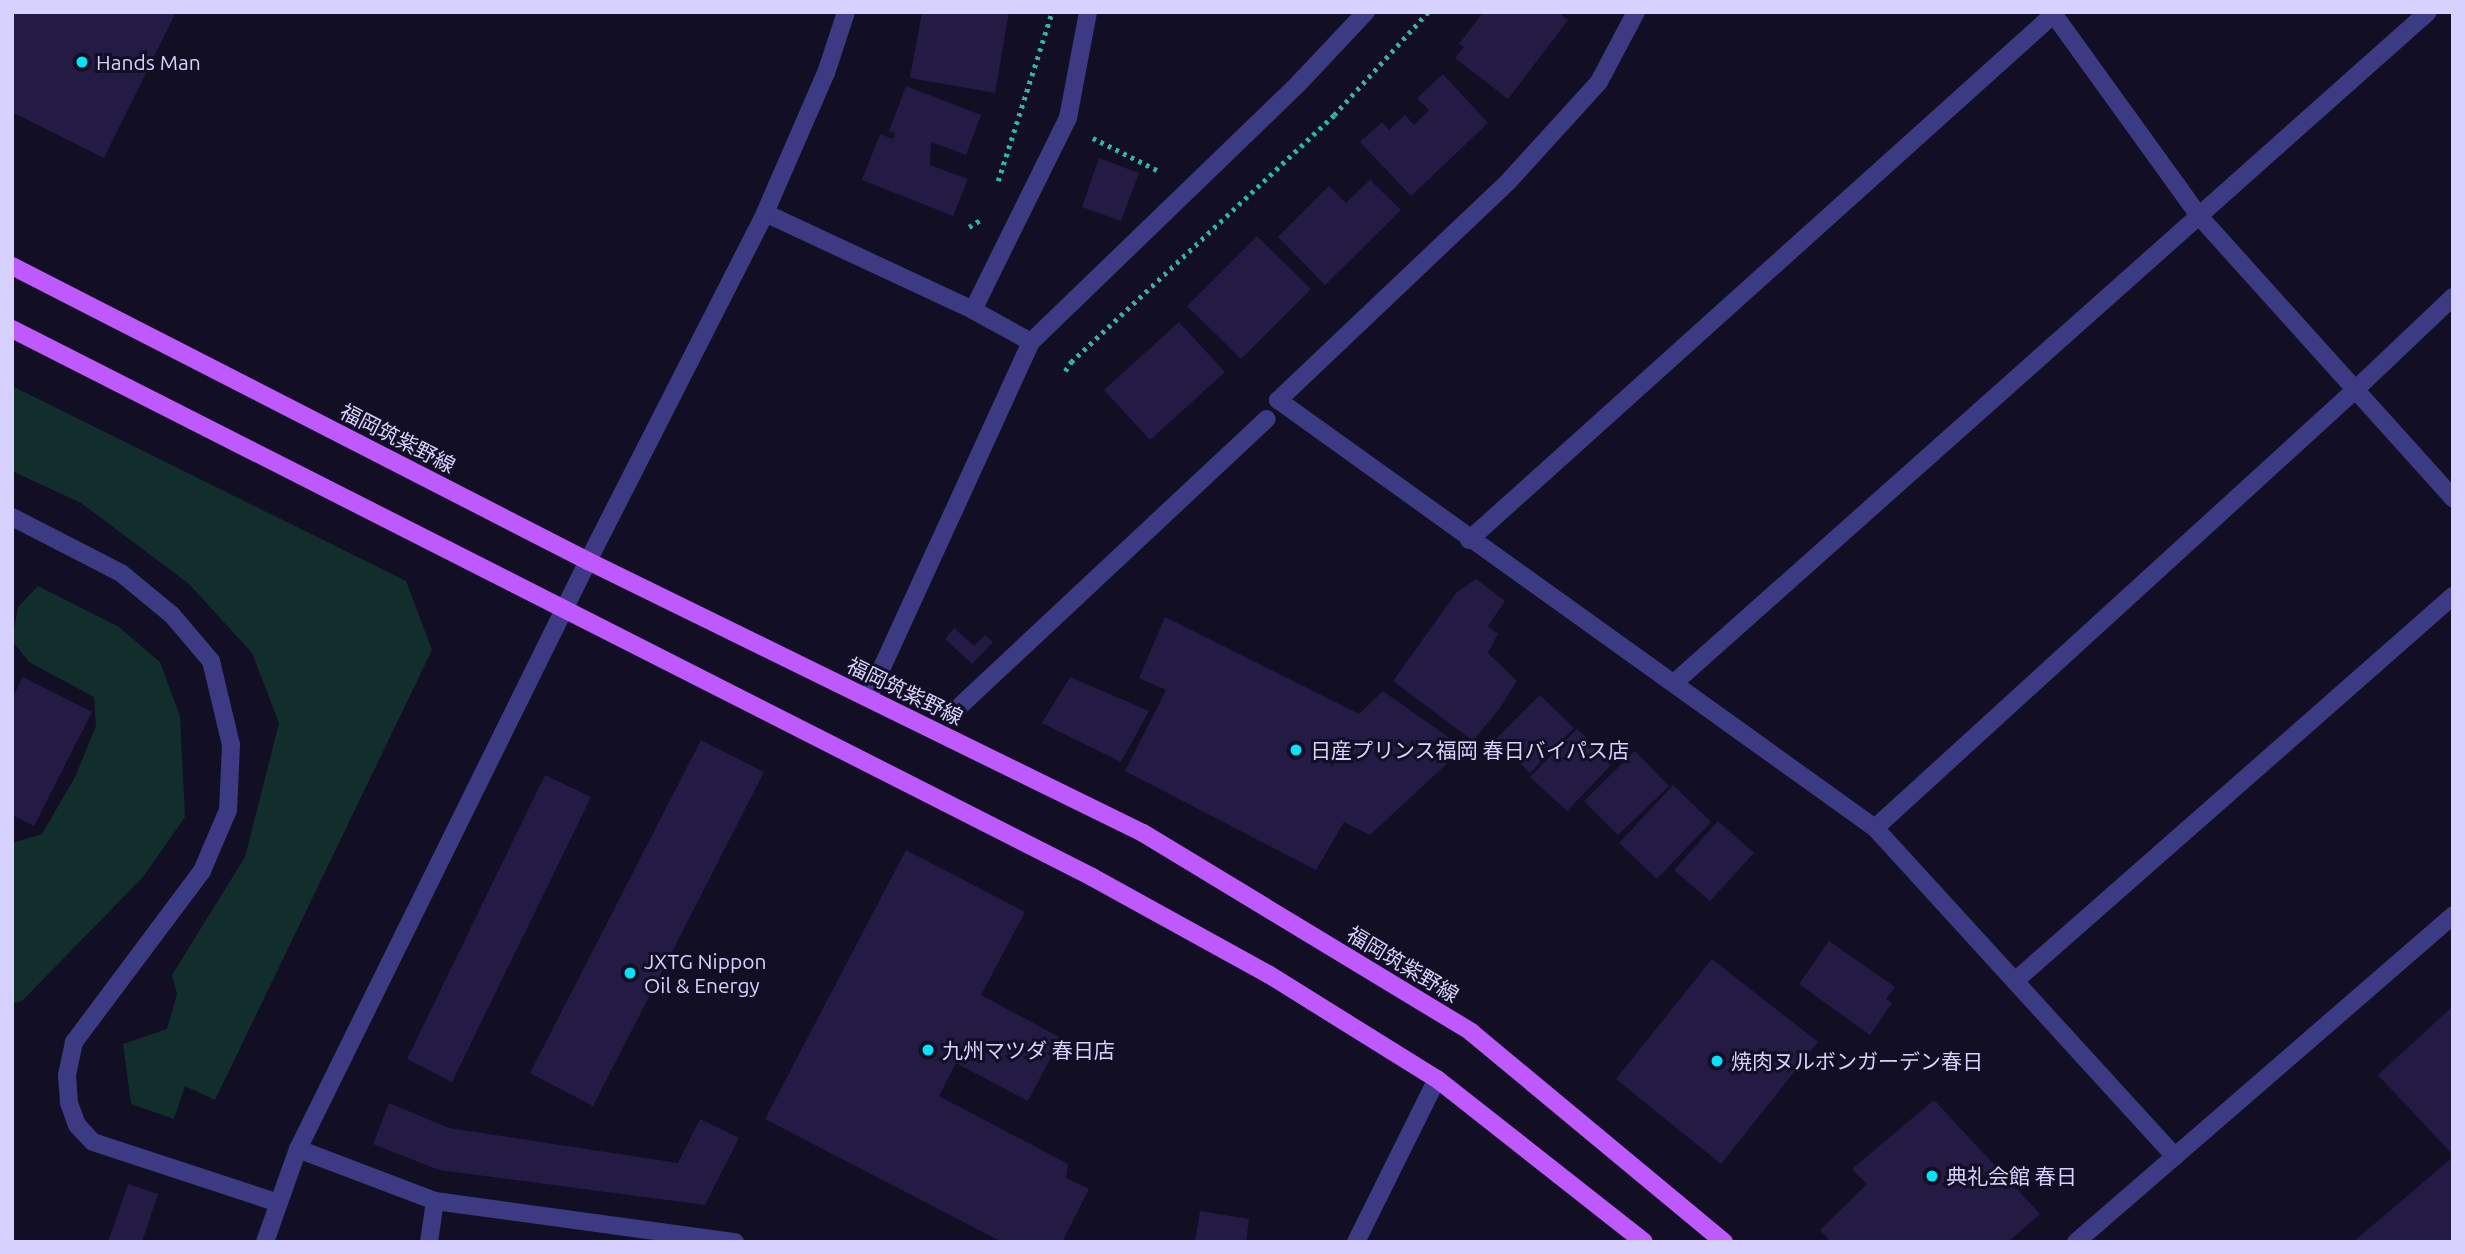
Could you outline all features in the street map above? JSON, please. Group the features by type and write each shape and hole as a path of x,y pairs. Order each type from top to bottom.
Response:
{"main road":[{"name":"福岡筑紫野線","path":"12,266 588,561 1143,833 1471,1032 1724,1242"},
{"path":"12,328 564,611 1092,877 1268,974 1437,1079 1644,1242"}],"street":[{"path":"265,1242 298,1149 588,561 765,213 826,74 846,12"},
{"path":"973,310 1068,118 1088,12"},
{"path":"868,698 1031,342 1366,12"},
{"path":"1636,12 1599,82 1508,183 1278,400 1469,540 1875,828 2175,1156"},
{"path":"1674,683 2428,12"},
{"path":"1469,540 2054,13 2199,216 2453,498"},
{"path":"765,213 973,310 1031,342"},
{"path":"1875,828 2355,390 2453,297"},
{"path":"960,706 1267,419"},
{"path":"12,517 121,573 172,615 211,661 231,745 228,810 202,871 74,1042 67,1075 69,1103 77,1125 93,1142 278,1203"},
{"path":"2015,981 2453,596"},
{"path":"2076,1242 2453,915"},
{"path":"1356,1242 1437,1079"},
{"path":"298,1149 435,1201 735,1242"},
{"path":"429,1242 435,1201"}],"path":[{"path":"997,184 1052,12"},
{"path":"1065,371 1071,362 1335,115 1428,12"},
{"path":"1020,115 1086,134 1174,178 1217,225"},
{"path":"969,227 979,221 984,212"}],"green space":[{"path":"12,386 406,581 432,650 215,1100 185,1086 174,1119 131,1104 123,1044 167,1029 177,994 172,975 245,857 279,723 252,653 189,584 81,503 12,471"},
{"path":"38,586 119,627 160,662 180,716 185,817 143,877 22,1001 12,1004 12,843 42,834 75,777 96,726 94,697 29,662 12,641 18,607"}],"building":[{"name":"Hands Man","path":"12,12 176,12 104,158 12,112"},
{"path":"922,12 1009,12 995,93 910,78"},
{"path":"1483,12 1558,12 1568,20 1508,99 1455,58 1464,47 1459,44"},
{"path":"1443,74 1488,123 1411,196 1360,142 1382,122 1389,130 1405,115 1414,125 1429,110 1417,98"},
{"path":"906,86 981,115 966,155 931,142 930,165 968,179 953,216 862,180 880,134 893,139 895,133 889,131"},
{"path":"1099,158 1139,173 1121,221 1082,207"},
{"path":"1370,180 1401,210 1325,285 1278,237 1329,186 1346,203"},
{"path":"1257,236 1311,289 1241,359 1187,306"},
{"path":"1179,322 1225,372 1150,440 1104,390"},
{"path":"1476,579 1505,601 1488,626 1498,634 1488,653 1517,681 1473,741 1393,681 1456,593"},
{"name":"日産プリンス福岡 春日バイパス店","path":"1165,617 1359,714 1383,691 1458,744 1455,756 1370,835 1344,822 1316,870 1125,771 1166,690 1139,678"},
{"path":"954,628 974,646 985,635 993,642 972,664 945,639"},
{"path":"23,677 92,712 34,826 12,815 12,698"},
{"path":"1070,677 1149,711 1121,762 1042,723"},
{"path":"1540,695 1574,728 1530,773 1496,739"},
{"path":"1577,729 1613,763 1567,811 1530,777"},
{"path":"701,740 764,772 593,1106 530,1073"},
{"path":"1635,751 1669,786 1618,835 1584,801"},
{"path":"545,775 591,797 452,1082 407,1059"},
{"path":"1673,785 1711,822 1657,879 1619,843"},
{"path":"1718,821 1754,853 1710,901 1674,870"},
{"name":"九州マツダ 春日店","path":"906,850 1025,912 981,995 1061,1038 1028,1101 956,1063 939,1096 1068,1164 1066,1178 1089,1189 1062,1242 1002,1242 765,1119"},
{"path":"1829,941 1895,987 1886,999 1892,1003 1870,1035 1799,984"},
{"name":"焼肉ヌルボンガーデン春日","path":"1712,959 1818,1042 1721,1164 1616,1079"},
{"path":"2453,1006 2453,1155 2378,1075"},
{"name":"典礼会館 春日","path":"1934,1100 2040,1214 2008,1242 1831,1242 1820,1230 1867,1184 1852,1169"},
{"path":"389,1103 449,1128 678,1163 700,1119 739,1138 705,1205 439,1170 373,1144"},
{"path":"2453,1157 2453,1242 2353,1242"},
{"path":"128,1184 158,1194 142,1242 108,1242"},
{"path":"1200,1211 1249,1219 1246,1242 1195,1242"}],"place":[{"name":"Hands Man","path":"82,62"},
{"name":"日産プリンス福岡 春日バイパス店","path":"1296,750"},
{"name":"JXTG Nippon Oil & Energy","path":"630,973"},
{"name":"九州マツダ 春日店","path":"928,1050"},
{"name":"焼肉ヌルボンガーデン春日","path":"1717,1061"},
{"name":"典礼会館 春日","path":"1932,1176"}]}
